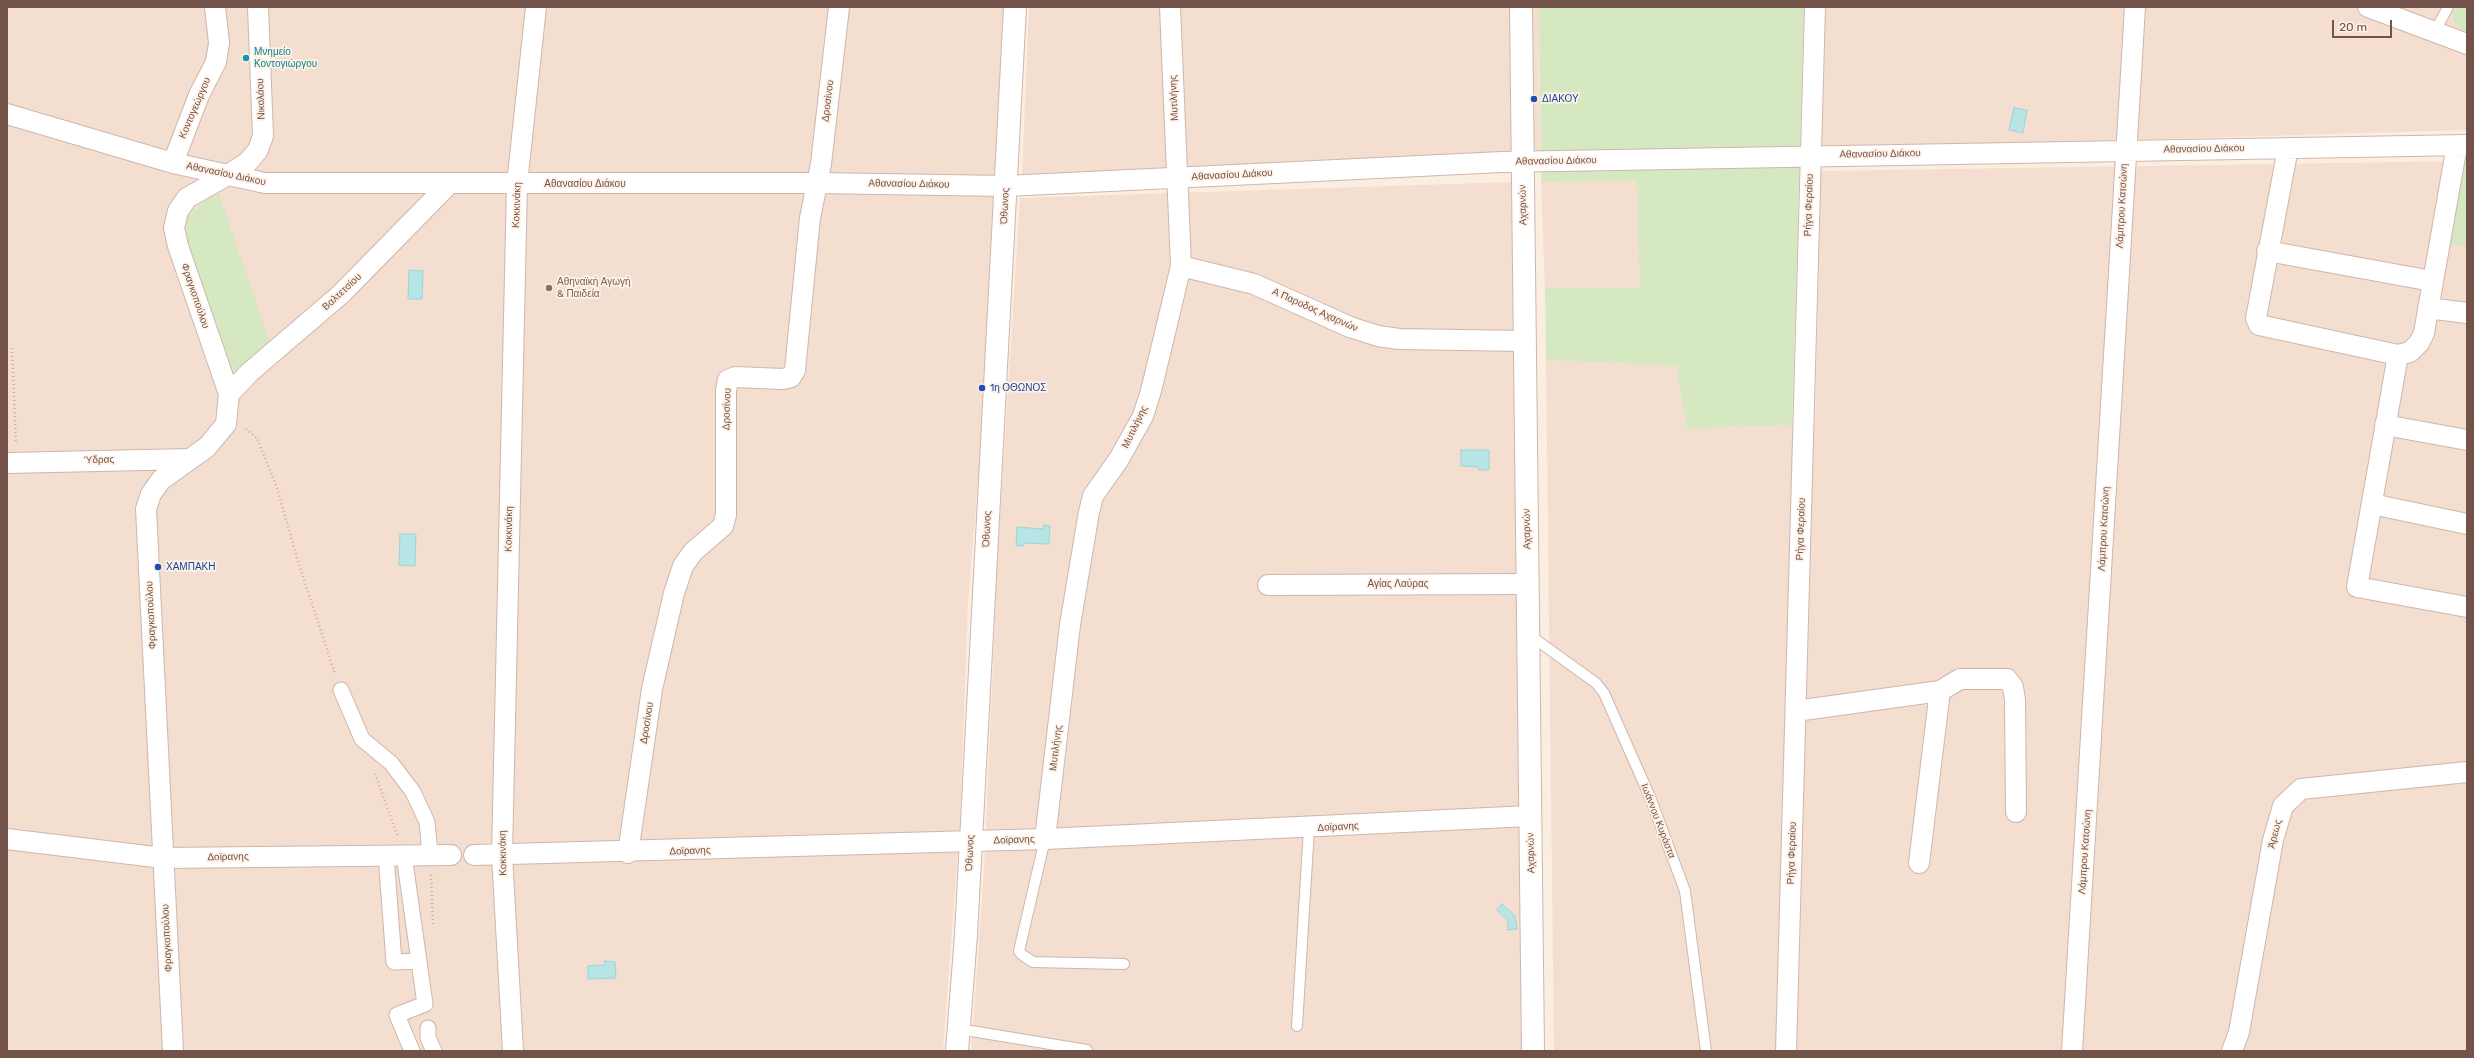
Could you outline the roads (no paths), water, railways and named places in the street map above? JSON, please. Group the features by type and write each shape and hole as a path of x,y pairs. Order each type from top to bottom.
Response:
{"street":[{"name":"Κοντογεώργου","path":"173,163 199,95 216,62 219,43 215,7"},
{"name":"Νικολάου","path":"226,176 248,162 258,150 263,136 258,7"},
{"name":"Κοκκινάκη","path":"514,1051 502,855 517,184 536,7"},
{"name":"Δροσίνου","path":"628,852 652,689 674,592 683,566 693,552 717,533 723,526 726,515 726,390 728,380 735,376 784,379 791,377 795,370 810,218 820,164 839,7"},
{"name":"Όθωνος","path":"957,1051 971,842 1015,7"},
{"name":"Μυτιλήνης","path":"1045,839 1070,624 1089,512 1093,496 1119,459 1143,416 1151,391 1181,266 1170,7"},
{"name":"Αχαρνών","path":"1521,7 1533,1051"},
{"name":"Ρήγα Φεραίου","path":"1786,1051 1815,7"},
{"name":"Λάμπρου Κατσώνη","path":"2072,1051 2125,150 2135,7"},
{"path":"2368,7 2434,33 2467,44"},
{"name":"Αθανασίου Διάκου","path":"7,114 173,163 265,184 816,183 1006,186 1522,162 2462,145"},
{"path":"2288,148 2267,251 2256,318 2259,325 2398,355 2410,352 2419,343 2424,333 2432,281 2462,145"},
{"name":"Φραγκοπούλου","path":"173,1051 146,509 151,494 161,480 207,447 226,424 229,394 178,246 174,228 178,211 187,198 226,176"},
{"name":"Βαλτετσίου","path":"229,394 250,372 341,294 449,184"},
{"path":"2267,251 2432,281"},
{"name":"Α Παροδος Αχαρνών","path":"1181,266 1254,284 1350,327 1378,336 1399,339 1524,341"},
{"path":"2428,308 2467,313"},
{"path":"2398,355 2384,426 2357,587 2467,607"},
{"path":"2384,426 2467,440"},
{"name":"Ύδρας","path":"12,462 190,459"},
{"path":"2372,504 2467,524"},
{"name":"Αγίας Λαύρας","path":"1268,585 1528,584"},
{"path":"1796,711 1940,691 1960,680 2007,679 2013,687 2016,812"},
{"path":"341,690 362,740 391,763 413,792 427,822 430,854"},
{"path":"1919,863 1940,691"},
{"name":"Άρεως","path":"2232,1051 2239,1032 2273,840 2283,806 2301,789 2467,772"},
{"name":"Δοϊρανης","path":"474,855 971,842 1309,828 1530,816"},
{"name":"Δοϊρανης","path":"7,839 163,858 430,854 451,855"},
{"path":"395,855 419,961 425,1004 397,1015 412,1051"},
{"path":"395,855 394,962 419,961"},
{"path":"428,1028 428,1038 434,1051"}],"lane":[{"path":"2434,33 2448,7"},
{"name":"Ιωάννου Κυράστα","path":"1528,634 1596,683 1604,693 1650,797 1685,891 1706,1051"},
{"path":"1297,1026 1309,828"},
{"path":"1045,839 1019,951 1021,954 1034,962 1124,964"},
{"path":"959,1029 1087,1050"}],"water":[{"path":"2014,108 2027,110 2023,133 2009,130"},
{"path":"409,270 423,271 422,299 408,299"},
{"path":"1461,450 1489,450 1489,470 1479,470 1479,467 1461,466"},
{"path":"1044,525 1050,526 1049,544 1024,543 1023,546 1016,546 1017,527 1043,529"},
{"path":"400,534 416,534 415,566 399,565"},
{"path":"1502,904 1515,916 1517,929 1508,930 1508,921 1497,910"},
{"path":"605,961 615,962 616,978 588,979 588,966 605,965"}],"place":[{"name":"Μνημείο Κοντογιώργου","path":"246,58"},
{"name":"ΔΙΑΚΟΥ","path":"1534,99"},
{"name":"Αθηναϊκή Αγωγή & Παιδεία","path":"549,288"},
{"name":"1η ΟΘΩΝΟΣ","path":"982,388"},
{"name":"ΧΑΜΠΑΚΗ","path":"158,567"}]}
